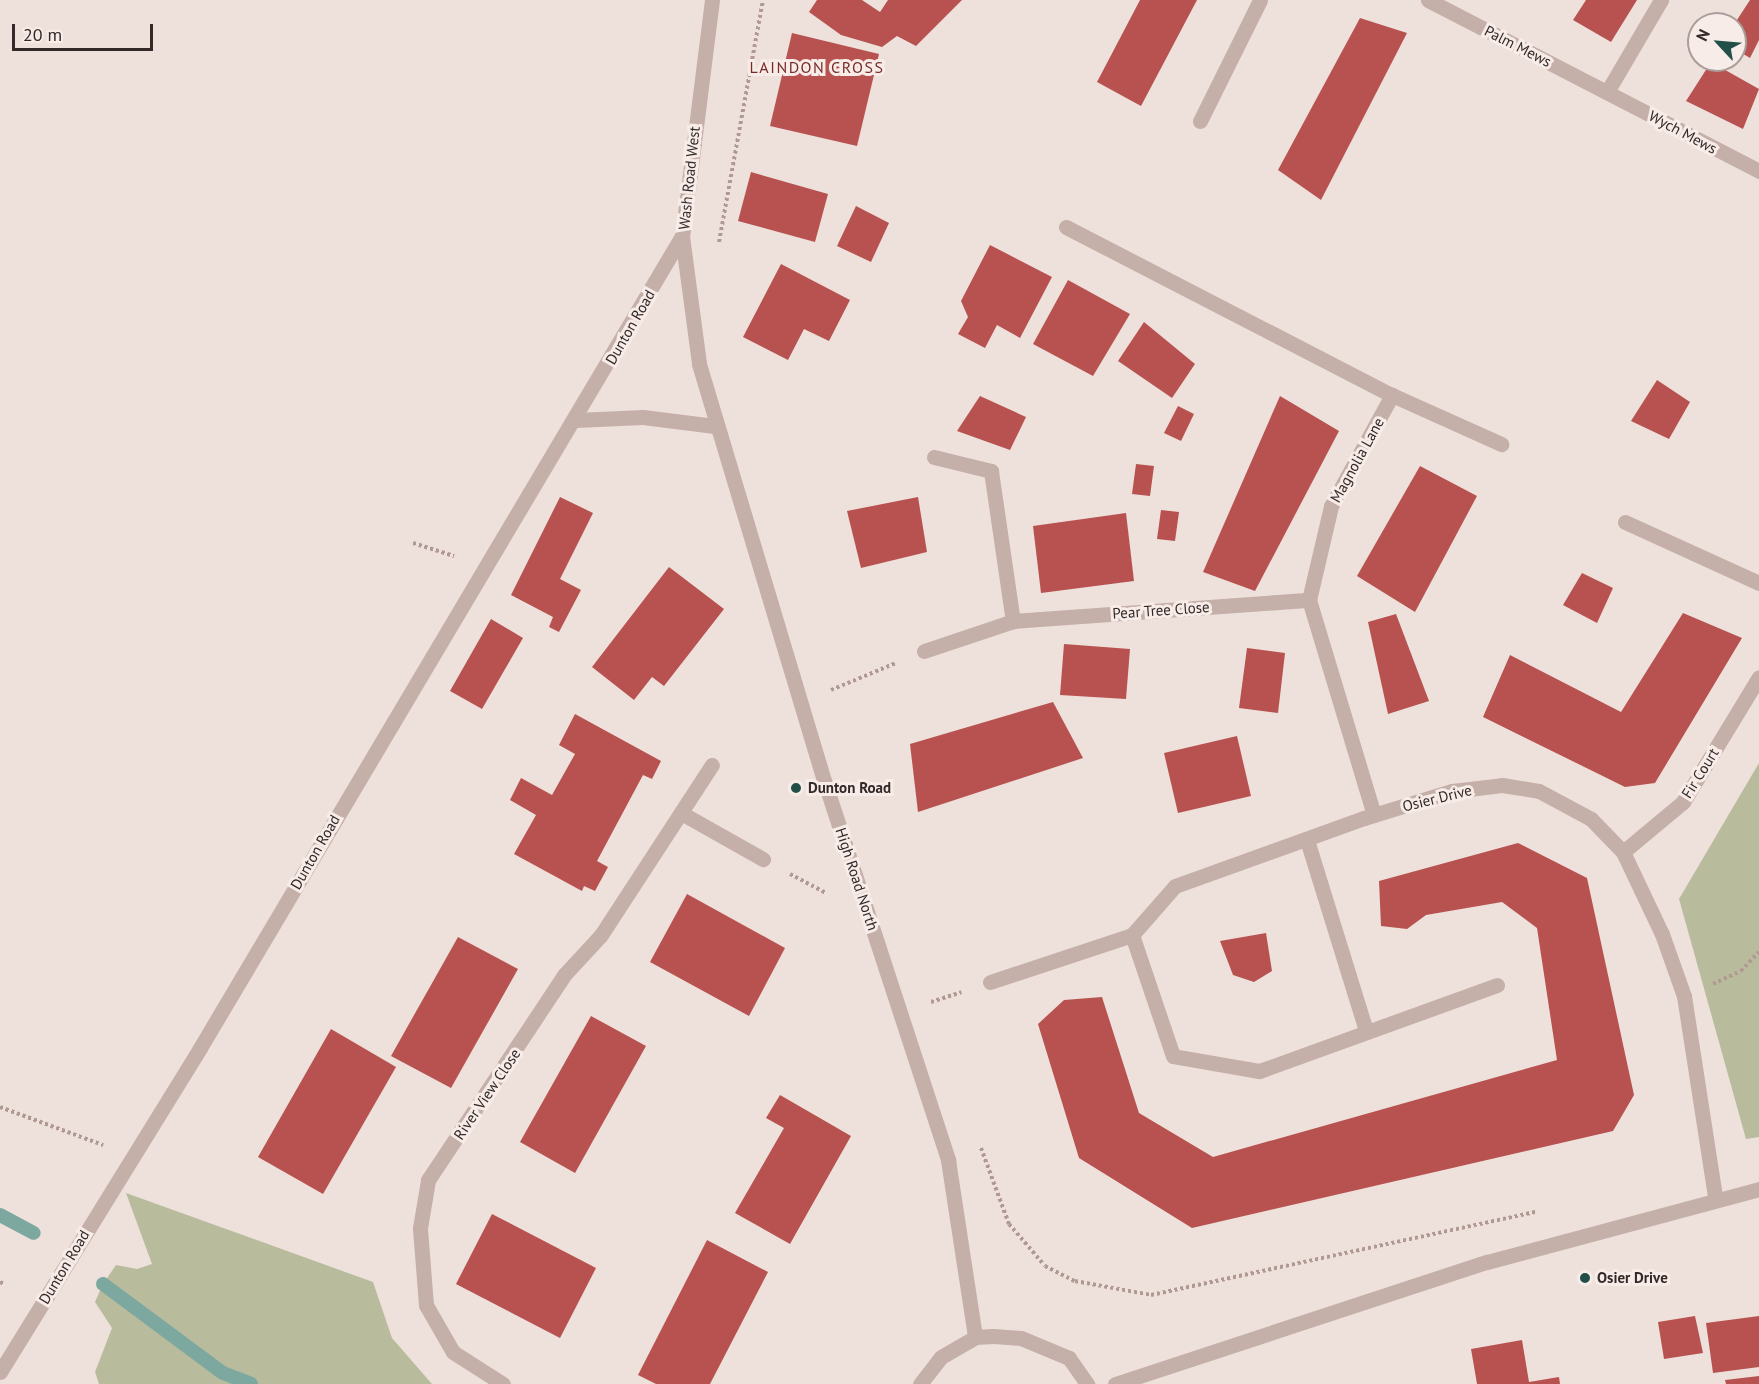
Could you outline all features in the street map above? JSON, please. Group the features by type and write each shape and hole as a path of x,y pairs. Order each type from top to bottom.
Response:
{"street":[{"name":"Wash Road West","path":"712,0 682,236 714,426"},
{"path":"1200,121 1260,0"},
{"name":"Palm Mews","path":"1428,0 1607,92"},
{"path":"1607,92 1661,0"},
{"name":"Wych Mews","path":"1607,92 1759,171"},
{"path":"1066,227 1392,395 1501,444"},
{"name":"Dunton Road","path":"0,1372 576,420 682,236"},
{"name":"Magnolia Lane","path":"1374,815 1309,600 1331,506 1392,395"},
{"path":"576,420 643,417 714,426"},
{"name":"High Road North","path":"714,426 948,1160 975,1337"},
{"path":"934,457 991,471 1013,621"},
{"path":"1625,522 1759,584"},
{"name":"Pear Tree Close","path":"924,651 1013,621 1309,600"},
{"name":"Fir Court","path":"1623,852 1683,802 1759,677"},
{"name":"River View Close","path":"503,1384 453,1352 426,1305 420,1228 428,1180 565,974 601,935 683,813 712,765"},
{"name":"Osier Drive","path":"1132,935 1175,886 1374,815 1452,791 1502,785 1539,791 1591,819 1623,852 1662,933 1684,996 1715,1197"},
{"path":"683,813 763,859"},
{"path":"1307,840 1366,1031"},
{"path":"990,982 1132,935 1173,1056 1259,1071 1497,985"},
{"path":"1114,1384 1487,1262 1715,1197 1759,1189"},
{"path":"920,1384 941,1357 975,1337 1021,1338 1069,1358 1086,1384"}],"path":[{"path":"719,255 731,158 764,0"},
{"path":"413,543 486,566"},
{"path":"826,692 924,651"},
{"path":"822,681 829,703"},
{"path":"763,859 870,916"},
{"path":"1684,996 1741,971 1759,952"},
{"path":"925,992 933,1014"},
{"path":"0,1107 131,1156"},
{"path":"977,1135 1009,1224 1045,1266 1076,1281 1151,1295 1540,1211"}],"green space":[{"path":"1759,763 1759,1137 1746,1139 1679,899"},
{"path":"126,1193 373,1282 392,1338 432,1384 99,1384 95,1372 112,1328 95,1302 103,1284 116,1265 137,1269 152,1264"}],"building":[{"path":"817,0 862,0 880,12 888,0 962,0 916,46 897,36 882,47 841,35 809,12"},
{"path":"1140,0 1197,0 1141,106 1097,82"},
{"path":"1586,0 1637,0 1611,42 1573,20"},
{"path":"1750,0 1759,0 1759,40 1750,58 1747,56 1747,12 1742,12"},
{"path":"1360,18 1407,33 1321,200 1278,170"},
{"path":"792,33 879,54 857,146 770,126"},
{"path":"1705,72 1729,72 1759,89 1743,129 1686,101"},
{"path":"751,172 828,194 815,242 738,221"},
{"path":"856,206 889,223 871,262 837,246"},
{"path":"990,245 1052,277 1020,338 997,325 985,348 958,334 968,317 961,301"},
{"path":"781,264 850,300 829,341 804,329 788,360 743,337"},
{"path":"1068,280 1130,314 1093,376 1033,344"},
{"path":"1144,322 1195,364 1172,398 1118,361"},
{"path":"1657,380 1690,402 1669,439 1631,421"},
{"path":"980,396 1026,417 1010,450 957,431"},
{"path":"1280,396 1339,431 1255,591 1203,572"},
{"path":"1178,406 1194,414 1181,441 1164,433"},
{"path":"1136,464 1154,466 1150,496 1132,494"},
{"path":"1420,466 1477,496 1415,612 1357,576"},
{"path":"560,497 593,513 560,579 581,590 559,632 549,627 553,617 511,595"},
{"path":"918,497 927,552 861,568 847,511"},
{"path":"1161,510 1179,512 1175,541 1157,539"},
{"path":"1126,513 1134,581 1041,593 1033,526"},
{"path":"669,567 724,609 664,686 652,677 634,700 592,667"},
{"path":"1582,573 1613,588 1597,623 1563,605"},
{"path":"1683,613 1742,638 1655,783 1625,787 1483,717 1510,655 1621,712"},
{"path":"1396,614 1429,701 1388,714 1368,622"},
{"path":"491,619 523,638 482,709 450,691"},
{"path":"1064,644 1130,649 1126,699 1060,695"},
{"path":"1247,648 1285,653 1278,713 1239,708"},
{"path":"1053,702 1083,758 918,812 910,744"},
{"path":"575,714 661,761 652,779 643,775 597,861 608,867 595,891 584,886 582,891 514,854 536,815 510,800 521,778 552,795 575,754 559,745"},
{"path":"1237,736 1251,796 1178,813 1164,753"},
{"path":"1518,843 1587,878 1634,1095 1613,1131 1192,1228 1079,1158 1038,1024 1064,1000 1102,997 1139,1113 1213,1157 1557,1060 1537,928 1502,902 1426,915 1407,929 1381,926 1379,881"},
{"path":"687,894 785,948 749,1016 650,962"},
{"path":"1266,933 1272,971 1254,982 1233,975 1220,941"},
{"path":"458,937 518,969 451,1088 391,1056"},
{"path":"591,1016 646,1046 575,1173 520,1142"},
{"path":"331,1029 396,1067 323,1194 258,1157"},
{"path":"780,1095 851,1136 790,1244 735,1213 784,1128 766,1118"},
{"path":"492,1214 596,1268 560,1338 456,1284"},
{"path":"707,1240 768,1272 710,1384 656,1384 638,1375"},
{"path":"1695,1316 1703,1353 1664,1359 1658,1322"},
{"path":"1759,1316 1759,1367 1713,1373 1706,1323"},
{"path":"1522,1340 1529,1382 1559,1377 1560,1384 1477,1384 1471,1349"},
{"path":"1759,1376 1759,1384 1726,1384 1725,1380"}],"waterway":[{"path":"0,1215 34,1233"},
{"path":"103,1284 223,1373 251,1384"}],"place":[{"name":"Dunton Road","path":"796,788"},
{"name":"Osier Drive","path":"1585,1278"}],"district":[{"name":"LAINDON CROSS","path":"817,67"}]}
